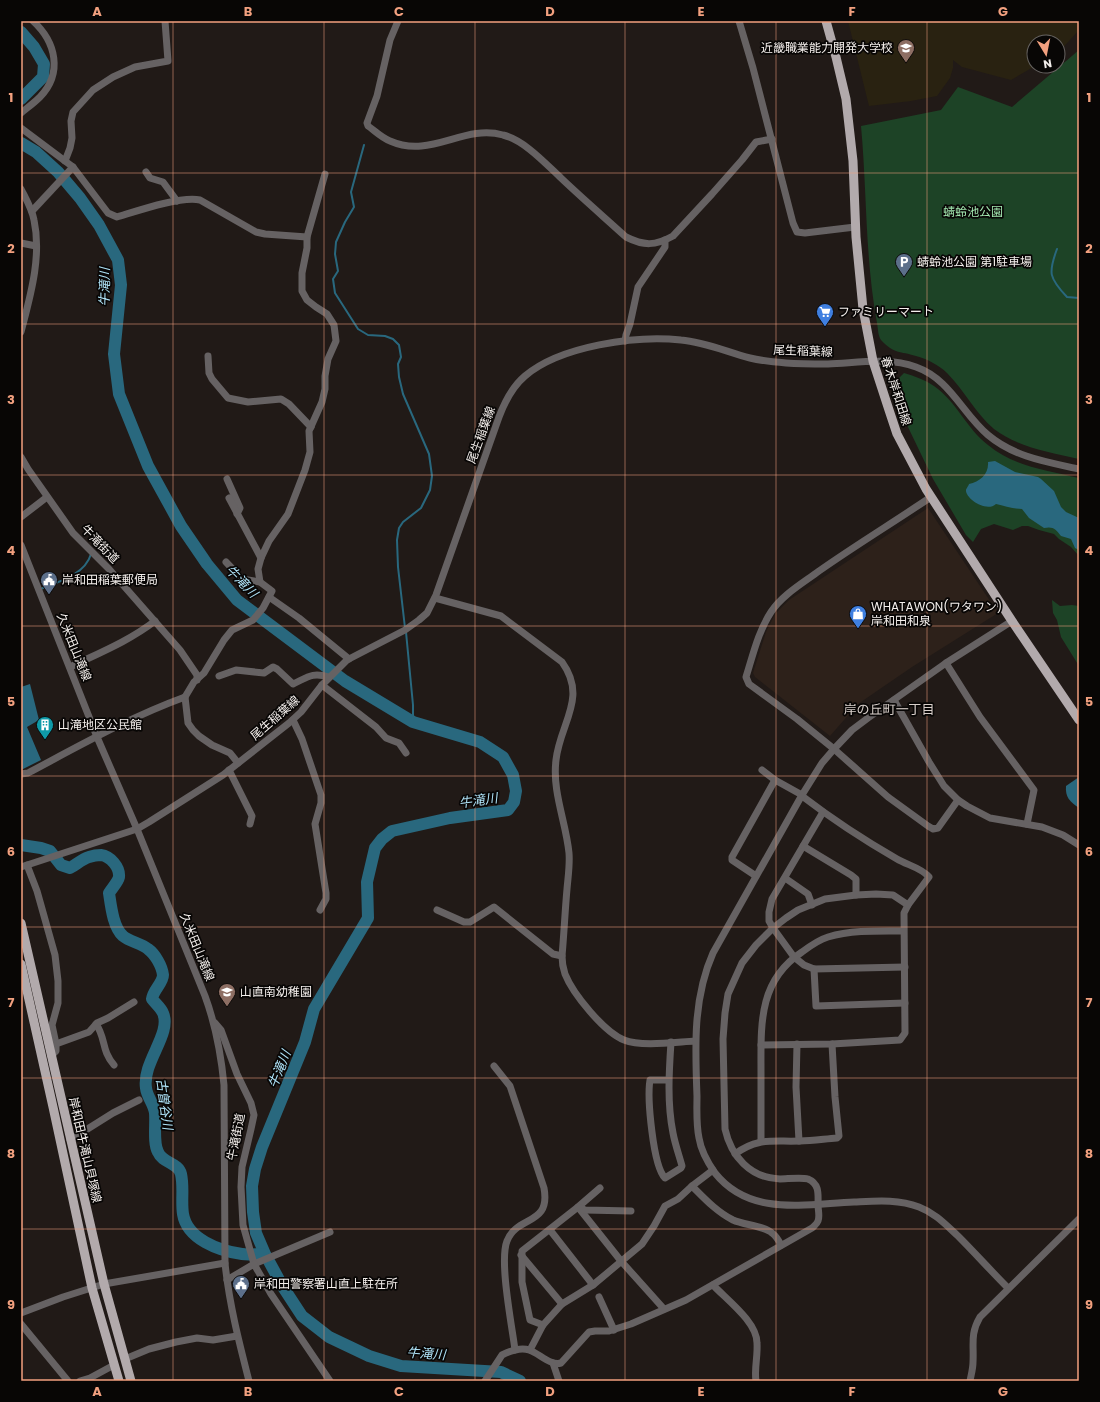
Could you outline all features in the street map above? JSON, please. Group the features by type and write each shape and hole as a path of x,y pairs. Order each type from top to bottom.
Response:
{"main road":[{"name":"春木岸和田線","path":"826,21 846,99 853,161 858,271 862,303 873,362 898,434 931,497 1079,720"},
{"name":"岸和田牛滝山貝塚線","path":"21,923 104,1284 131,1381"},
{"name":"岸和田牛滝山貝塚線","path":"21,964 54,1107 92,1288 119,1381"}],"street":[{"path":"21,113 40,97 50,82 53,71 54,57 50,42 33,21"},
{"path":"65,161 72,138 71,121 73,112 93,90 113,77 135,67 168,61 165,21"},
{"path":"398,21 387,49 378,96 367,123 368,126 389,141 408,147 425,147 460,137 486,132 502,134 511,138 542,161 626,237 647,244 665,240 673,236 732,171 756,142 772,139"},
{"path":"739,21 772,139 793,224 797,232 804,233 856,227"},
{"path":"21,128 73,167 108,213 113,216 193,198 200,200 256,232 265,234 307,236"},
{"path":"32,211 73,167"},
{"path":"146,172 150,178 163,182 177,201"},
{"path":"260,582 258,569 261,558 270,541 288,514 299,487 310,452 310,426 322,402 328,359 336,341 334,326 327,314 316,308 307,300 302,292 302,274 307,248 307,236 325,174"},
{"path":"21,189 32,211 36,230 34,272 21,332"},
{"path":"625,341 638,286 665,247 665,240"},
{"path":"21,243 36,246"},
{"name":"尾生稲葉線","path":"24,866 137,829 183,801 229,770 293,720 309,703 329,677 348,659 406,630 419,620 426,613 435,598 508,396 515,386 530,372 545,362 582,348 625,341 656,339 681,340 697,342 751,358 785,363 904,363 929,372 949,389 978,426 987,435 1002,445 1026,457 1079,469"},
{"path":"208,356 209,373 212,379 228,398 248,402 281,399 289,404 310,426"},
{"name":"牛滝街道","path":"21,457 28,470 73,533 109,569 180,650 197,675 197,680"},
{"path":"227,480 240,508 237,514"},
{"path":"21,517 47,497"},
{"path":"931,497 850,550 792,591 772,611 759,634 746,678 749,684 797,719 834,749 888,797 933,829 938,828 958,800"},
{"path":"229,498 261,558"},
{"name":"久米田山滝線","path":"21,545 214,1021 221,1058 224,1085 225,1260 237,1336 249,1381"},
{"path":"21,774 28,773 165,704 185,697 204,673 224,640 232,630 253,620 263,608 272,591 260,582 242,579 226,562"},
{"path":"269,597 300,618 348,659"},
{"path":"435,598 502,616 562,662 569,671 574,694 572,708 560,741 555,773 556,787 569,854 562,956 565,974 573,989 584,1004 607,1029 625,1040 647,1043 695,1041"},
{"path":"1008,1288 937,1216 919,1207 895,1201 778,1205 746,1198 724,1183 713,1170 705,1157 699,1138 695,1041 701,989 709,963 723,934 822,763 852,730 946,663 1012,621"},
{"path":"70,667 143,631 155,622"},
{"path":"946,663 980,717 1034,790 1027,824"},
{"path":"218,676 236,670 264,672 273,668 277,669 293,684 310,675 319,674 329,677"},
{"path":"322,685 376,727 386,738 399,743 406,754"},
{"path":"185,697 188,723 193,730 212,745 230,753 238,763"},
{"path":"894,700 944,786 958,800 990,818 1042,827 1063,835 1079,845"},
{"path":"293,720 302,739 321,795 322,803 315,824 326,899 320,910"},
{"path":"229,770 252,816 250,824"},
{"path":"761,1045 832,1044 900,1040 905,1033 904,913 908,905 929,877 925,873 899,860 823,812 802,796 775,780 762,770"},
{"path":"756,876 732,860 732,857 775,780"},
{"path":"823,812 772,899 769,912 769,921 794,957 804,965 814,969 904,967"},
{"path":"803,846 852,875 856,879 856,895"},
{"path":"24,866 37,891 55,955 58,981 58,1003 52,1025 56,1051 51,1056"},
{"path":"785,878 808,894 812,904"},
{"path":"485,1381 499,1357 515,1350 530,1350 553,1363 561,1363 589,1332 595,1330 614,1330 686,1300 812,1228 817,1223 819,1219 818,1191 814,1183 807,1179 778,1179 760,1175 746,1167 735,1154 728,1142 725,1129 724,1039 725,1012 728,994 742,963 756,945 774,928 798,910 825,899 856,895 893,896 908,905"},
{"path":"437,910 464,922 470,922 494,907 553,954 562,956"},
{"path":"761,1141 762,1023 768,995 775,979 794,957 816,942 827,937 849,932 903,931"},
{"path":"814,969 816,1006 905,1003"},
{"path":"56,1044 89,1032 96,1024 134,1002"},
{"name":"牛滝街道","path":"214,1021 221,1030 251,1103 254,1115 242,1167 243,1219 251,1254 271,1294 330,1381"},
{"path":"96,1024 102,1034 108,1058 114,1065"},
{"path":"669,1080 650,1080 648,1089 651,1128 656,1156 662,1175 665,1178 682,1166 673,1133 669,1080 671,1042"},
{"path":"797,1044 796,1086 799,1141"},
{"path":"735,1154 745,1146 761,1141 799,1141 837,1138 839,1136 832,1044"},
{"path":"221,1058 226,1056 231,1057"},
{"path":"494,1066 512,1090 546,1198 541,1213 512,1232 505,1249 505,1272 515,1350"},
{"path":"70,1140 112,1113 139,1100"},
{"path":"530,1350 543,1326 562,1304 593,1285 642,1244 665,1206 678,1199 713,1170"},
{"path":"692,1186 711,1205 727,1216 746,1225 772,1233 782,1245"},
{"path":"543,1326 530,1320 522,1282 522,1251 550,1230 600,1188"},
{"path":"578,1206 621,1262 664,1309"},
{"path":"578,1206 585,1210 631,1211"},
{"path":"970,1381 973,1364 972,1342 974,1327 980,1317 1079,1219"},
{"path":"550,1230 593,1285"},
{"path":"227,1280 255,1264 330,1232"},
{"path":"521,1255 562,1304"},
{"path":"21,1313 62,1297 104,1284 225,1260"},
{"path":"712,1285 753,1328 758,1343 756,1381"},
{"path":"599,1296 614,1330"},
{"path":"21,1324 68,1381"},
{"path":"125,1359 149,1349 176,1342 197,1338 213,1340 237,1336"},
{"path":"553,1363 559,1381"},
{"path":"80,1381 90,1378 114,1365"}],"shaded area":[{"name":"近畿職業能力開発大学校","path":"848,21 1079,21 1079,30 1066,44 1066,34 1026,34 1026,71 1011,80 962,67 953,60 953,68 950,78 937,96 869,106"},
{"path":"928,508 998,613 912,667 858,704 830,736 755,677 753,673 766,632 775,614 789,600"}],"green space":[{"name":"蜻蛉池公園","path":"1079,50 1079,459 1024,445 994,429 944,370 924,359 894,350 881,340 878,332 870,274 861,126 941,110 958,87 1012,107 1051,74 1066,74 1066,61"},
{"path":"904,373 927,382 942,392 974,431 988,445 998,452 1031,467 1079,478 1079,556 1071,547 1054,534 1028,526 1022,526 1013,530 994,524 981,529 973,542 966,535 933,479 907,425 891,386"},
{"path":"1052,600 1060,606 1079,606 1079,666 1061,637 1057,620 1053,613"}],"water":[{"path":"995,461 1015,472 1038,477 1054,491 1061,507 1066,512 1079,518 1079,550 1075,548 1071,539 1061,536 1052,528 1044,528 1029,518 1022,509 996,504 987,507 982,506 969,497 966,490 969,484 983,477 987,470 988,462"},
{"path":"30,684 39,720 27,727 41,760 21,770 21,687"},
{"path":"1079,777 1079,808 1069,799 1066,793 1066,786"}],"waterway":[{"name":"牛滝川","path":"21,32 34,47 44,64 43,77 21,99"},
{"name":"牛滝川","path":"21,143 36,152 58,172 80,198 99,225 118,260 121,285 114,354 119,394 148,466 181,526 207,564 237,600 345,681 413,722 480,742 503,757 513,775 516,791 514,802 508,810 450,818 392,831 382,839 375,848 367,882 368,918 314,1009 305,1042 262,1147 255,1169 252,1186 253,1212 256,1233 265,1254 283,1287 302,1316 329,1337 369,1356 401,1366 501,1372 520,1381"},
{"path":"364,145 351,192 354,207 336,242 335,254 338,271 333,279 335,293 358,329 368,335 385,336 393,339 399,345 401,357 398,364 399,377 403,394 429,454 432,476 430,490 421,508 403,522 399,528 397,540 398,567 405,628"},
{"path":"1057,249 1051,270 1054,280 1067,297 1079,298"},
{"path":"40,589 70,577 83,567 91,554"},
{"path":"406,632 413,705 413,722"},
{"name":"古曽谷川","path":"21,845 50,851 61,865 70,868 86,858 99,855 108,857 118,869 119,877 109,893 113,916 117,927 123,936 151,951 160,964 163,975 163,978 152,999 163,1013 165,1021 164,1030 148,1068 146,1078 146,1088 155,1113 156,1148 160,1156 177,1167 181,1174 183,1214 186,1223 197,1237 214,1247 224,1250 244,1254 263,1254"}],"place":[{"name":"近畿職業能力開発大学校","path":"906,63"},
{"name":"蜻蛉池公園 第1駐車場","path":"904,277"},
{"name":"ファミリーマート","path":"825,327"},
{"name":"岸和田稲葉郵便局","path":"49,595"},
{"name":"WHATAWON(ワタワン) 岸和田和泉","path":"858,629"},
{"name":"山滝地区公民館","path":"45,740"},
{"name":"山直南幼稚園","path":"227,1007"},
{"name":"岸和田警察署山直上駐在所","path":"241,1299"}],"district":[{"name":"岸の丘町一丁目","path":"889,709"}]}
